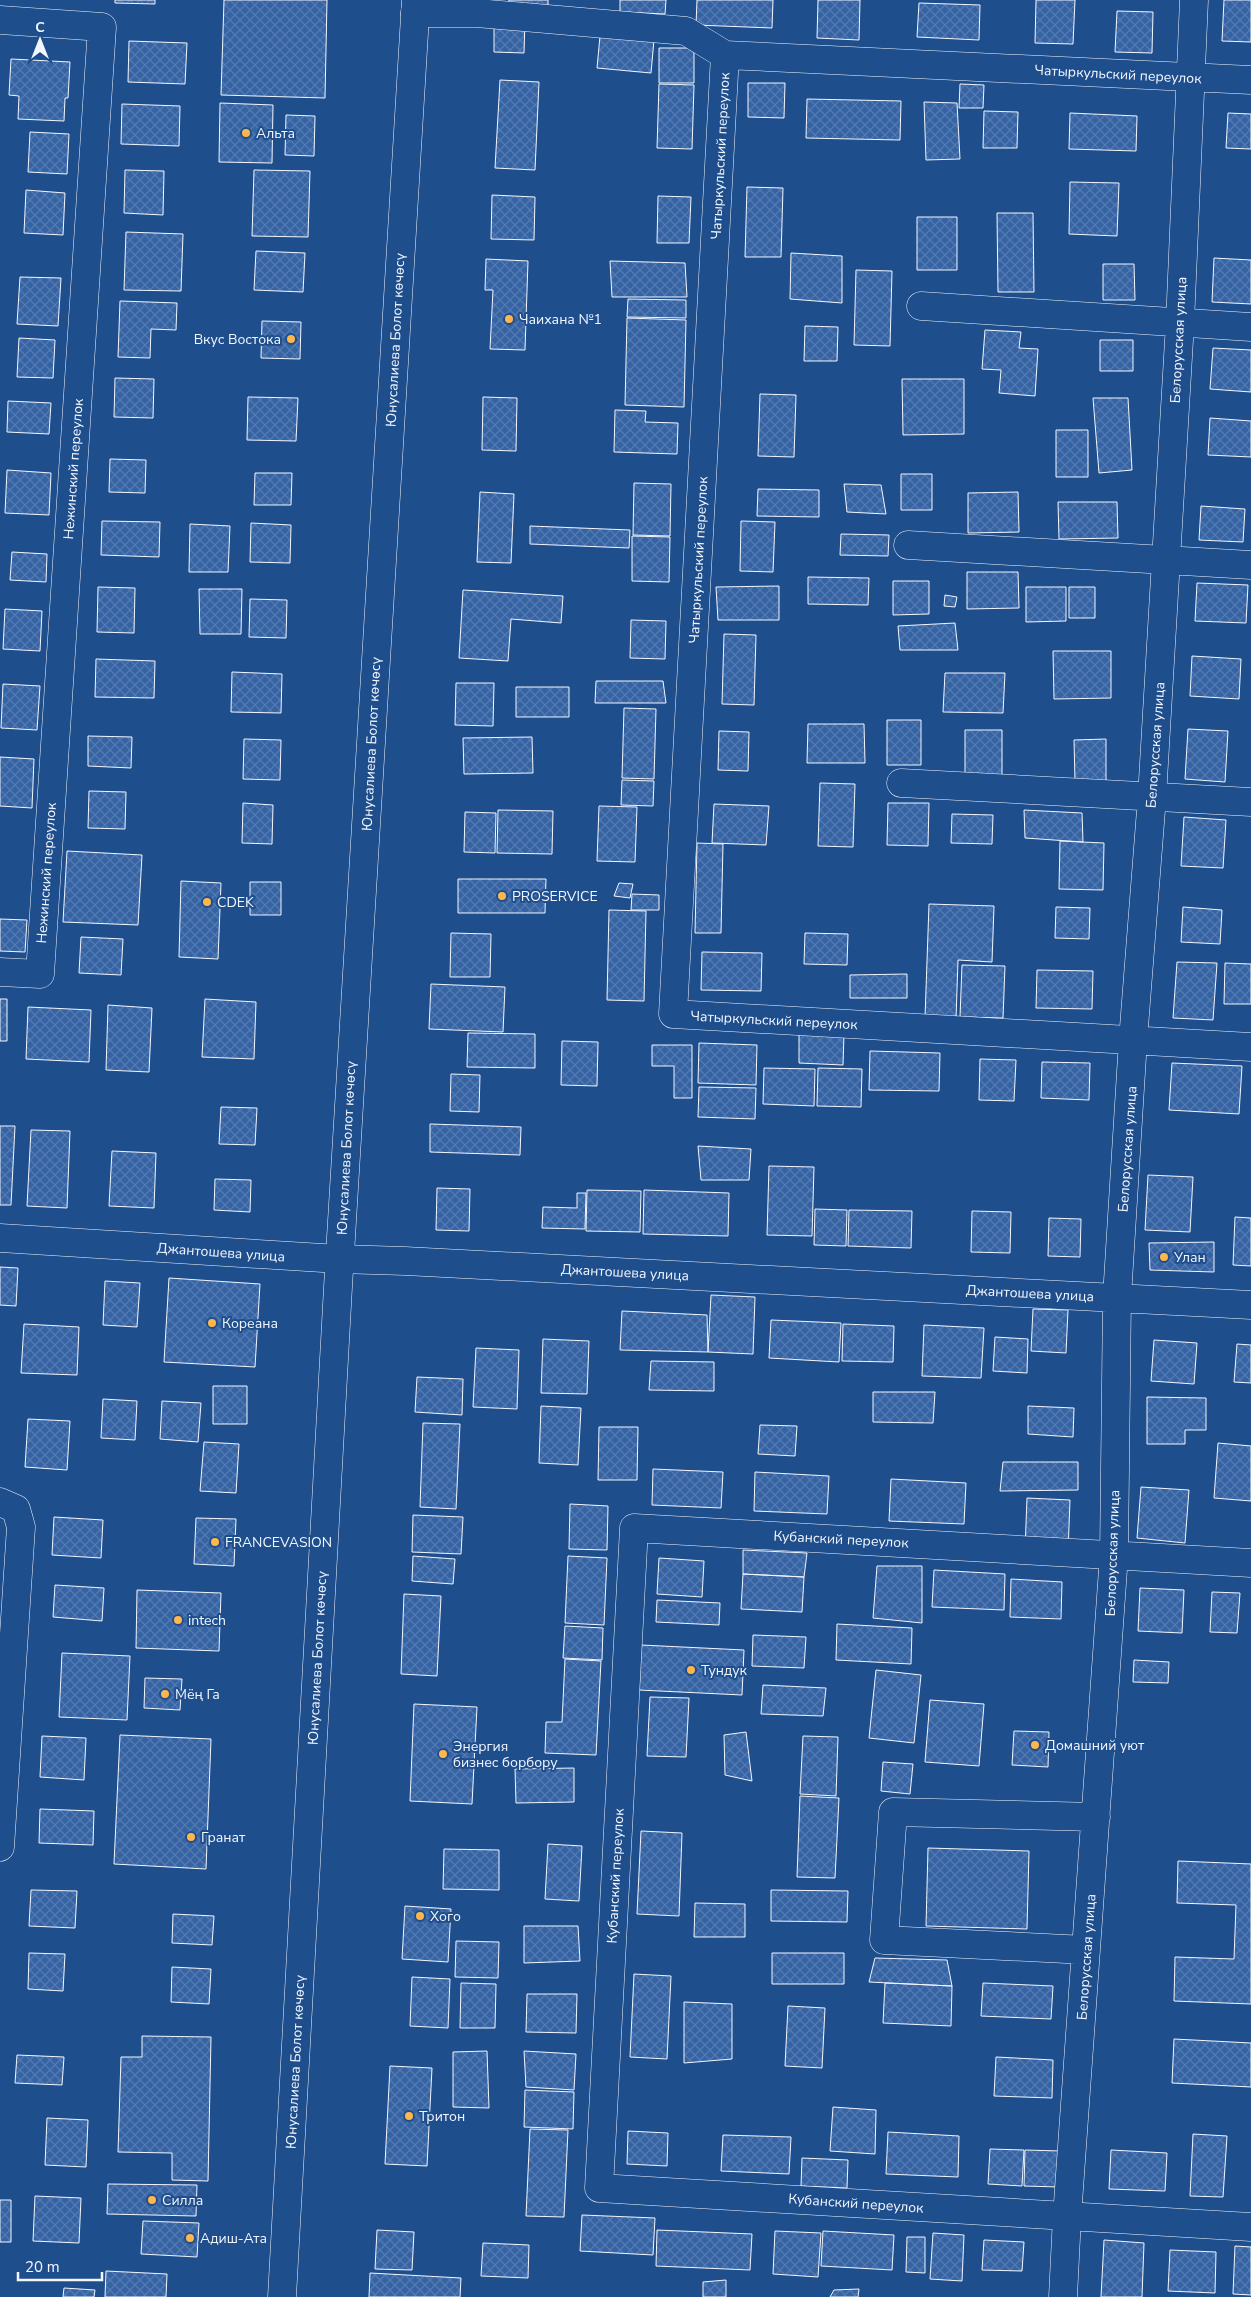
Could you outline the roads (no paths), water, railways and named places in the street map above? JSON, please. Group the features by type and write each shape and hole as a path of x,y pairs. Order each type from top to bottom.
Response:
{"street":[{"name":"Белорусская улица","path":"1063,2297 1067,2216 1114,1555 1117,1298 1152,798 1180,322 1194,0"},
{"path":"415,7 686,31 725,55"},
{"name":"Юнусалиева Болот көчөсү","path":"282,2297 339,1259 415,7"},
{"name":"Нежинский переулок","path":"0,20 102,27 40,974 0,972"},
{"name":"Чатыркульский переулок","path":"1251,80 725,55 673,1014 1251,1047"},
{"path":"921,306 1251,327"},
{"path":"908,545 1251,565"},
{"path":"901,782 1152,798 1251,802"},
{"name":"Джантошева улица","path":"0,1238 339,1259 1251,1305"},
{"path":"0,1502 16,1509 21,1527 0,1847"},
{"name":"Кубанский переулок","path":"1251,1563 634,1528 598,2188 1251,2227"},
{"path":"1086,1950 884,1940 892,1812 1096,1816"}],"place":[{"name":"Альта","path":"246,133"},
{"name":"Чаихана №1","path":"509,319"},
{"name":"Вкус Востока","path":"291,339"},
{"name":"PROSERVICE","path":"502,896"},
{"name":"CDEK","path":"207,902"},
{"name":"Улан","path":"1164,1257"},
{"name":"Кореана","path":"212,1323"},
{"name":"FRANCEVASION","path":"215,1542"},
{"name":"intech","path":"178,1620"},
{"name":"Тундук","path":"691,1670"},
{"name":"Мёң Га","path":"165,1694"},
{"name":"Домашний уют","path":"1035,1745"},
{"name":"Энергия бизнес борбору","path":"443,1754"},
{"name":"Гранат","path":"191,1837"},
{"name":"Хого","path":"420,1916"},
{"name":"Тритон","path":"409,2116"},
{"name":"Силла","path":"152,2200"},
{"name":"Адиш-Ата","path":"190,2238"}]}
